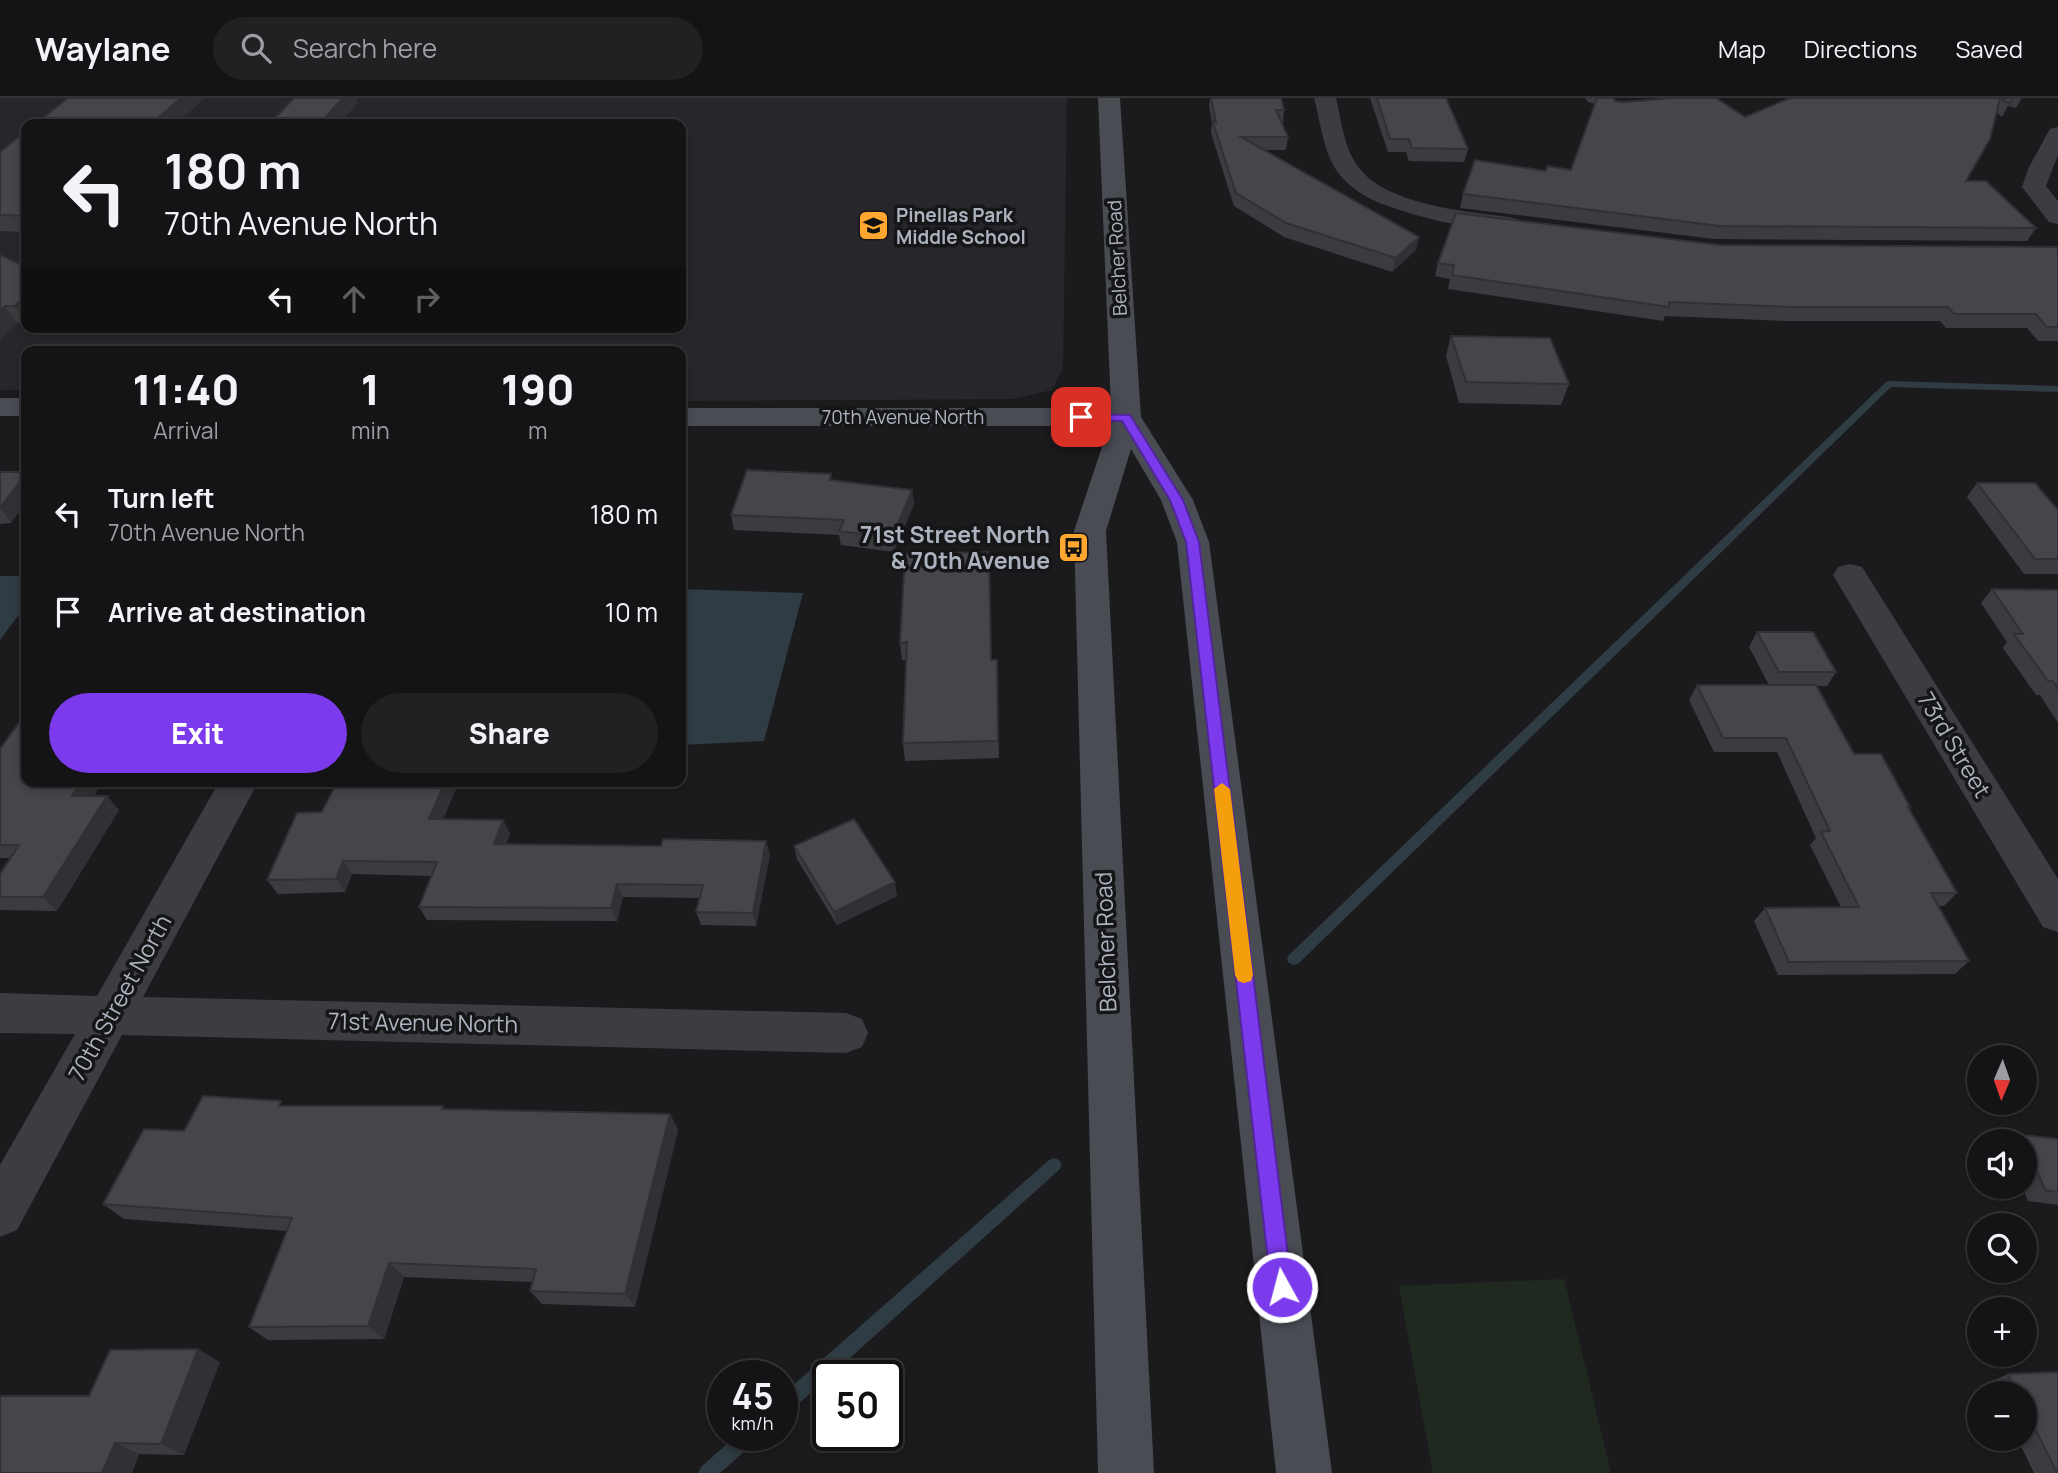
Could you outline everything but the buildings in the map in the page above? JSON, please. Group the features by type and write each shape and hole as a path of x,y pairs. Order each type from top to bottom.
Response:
{"main road":[{"name":"Belcher Road","path":"1109,98 1126,417 1090,531 1126,1473"},
{"path":"0,407 21,407"},
{"name":"70th Avenue North","path":"686,417 1126,417"},
{"name":"Belcher Road","path":"1126,417 1177,500 1193,542 1304,1473"}],"street":[{"path":"1325,98 1342,156 1348,170 1358,181 1393,201 1455,216 1536,228"},
{"path":"2058,134 2039,169 2034,187 2058,217"},
{"name":"73rd Street","path":"1850,575 2058,915"},
{"name":"70th Street North","path":"0,1213 236,787"},
{"name":"71st Avenue North","path":"0,1013 846,1033"}],"shaded area":[{"name":"Pinellas Park Middle School","path":"0,98 1067,98 1063,368 1052,390 1013,399 686,401 686,346 21,346 21,390 0,390"},
{"path":"0,576 21,576 21,612 0,640"},
{"path":"686,589 803,593 764,741 686,745"},
{"path":"1564,1279 1611,1473 1433,1473 1399,1286"}],"waterway":[{"path":"1294,959 1889,384 2058,389"},
{"path":"798,1393 1054,1165"},
{"path":"707,1473 732,1451"}],"slow traffic":[{"path":"1222,789 1244,975"}],"place":[{"name":"Pinellas Park Middle School","path":"873,226"},
{"name":"71st Street North & 70th Avenue","path":"1073,548"}],"route":[{"path":"1081,417 1126,417 1177,500 1193,542 1282,1287"}]}
